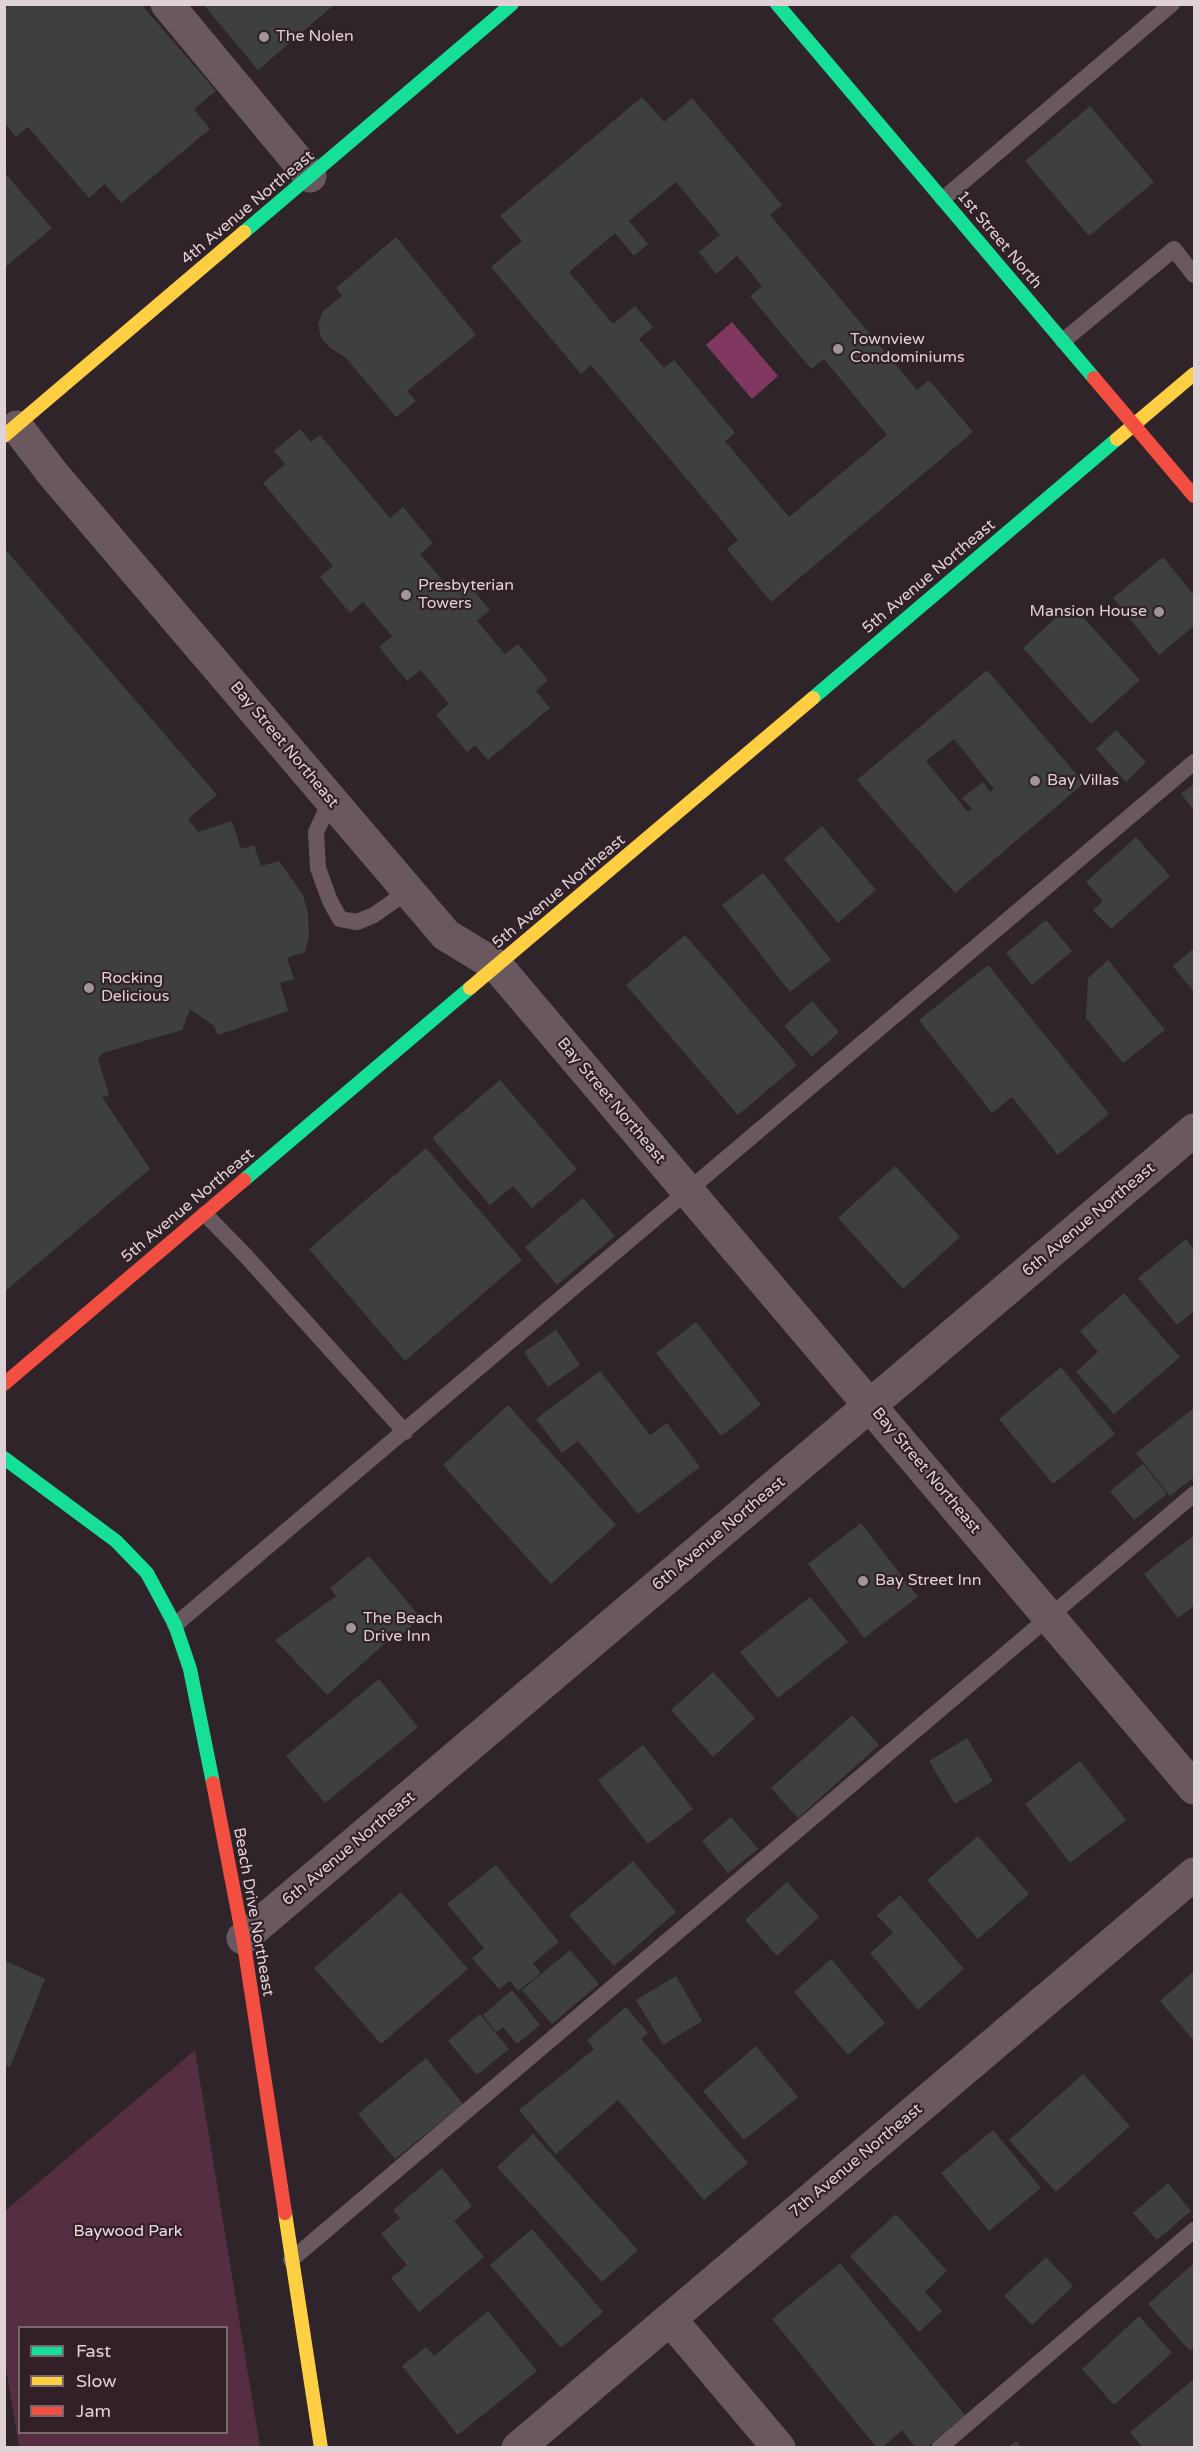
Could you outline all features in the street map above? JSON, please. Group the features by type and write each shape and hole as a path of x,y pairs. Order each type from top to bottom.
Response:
{"street":[{"path":"167,4 310,176"},
{"name":"4th Avenue Northeast","path":"9,425 310,176 512,4"},
{"name":"1st Street North","path":"777,4 1194,496"},
{"name":"5th Avenue Northeast","path":"4,1384 1194,374"},
{"name":"Bay Street Northeast","path":"9,425 446,935 497,966 1194,1788"},
{"name":"6th Avenue Northeast","path":"243,1938 1194,1130"},
{"name":"Beach Drive Northeast","path":"4,1458 116,1541 147,1573 175,1626 190,1669 243,1938 321,2448"},
{"name":"7th Avenue Northeast","path":"518,2448 1194,1874"},
{"path":"670,2319 779,2448"}],"lane":[{"path":"943,199 1172,4"},
{"path":"1063,341 1174,249 1194,275"},
{"path":"175,1626 1194,762"},
{"path":"331,800 316,832 318,868 330,901 340,919 357,922 374,915 408,891"},
{"path":"205,1214 405,1432"},
{"path":"291,2261 1194,1494"},
{"path":"939,2448 1194,2230"}],"green space":[{"name":"Baywood Park","path":"195,2050 260,2447 19,2447 5,2362 5,2211"}],"shaded area":[{"path":"732,322 778,376 752,399 706,345"}],"building":[{"path":"11,4 141,4 216,91 194,109 210,129 121,203 105,184 89,198 28,127 16,137 4,122 4,10"},
{"name":"The Nolen","path":"203,4 335,4 258,70"},
{"name":"Townview Condominiums","path":"642,97 664,122 692,98 782,205 770,215 917,390 929,380 973,432 771,602 727,549 738,540 591,365 581,374 491,267 522,241 500,216","holes":["676,182 720,235 699,252 716,274 737,256 762,286 750,296 811,369 824,359 887,435 789,517 725,441 735,433 674,360 664,368 639,339 653,327 635,306 613,324 569,272 615,233 634,256 648,244 629,221"]},
{"path":"1090,106 1154,182 1089,236 1025,161"},
{"path":"4,172 52,228 4,268"},
{"path":"396,237 476,335 407,391 416,401 396,417 345,357 330,348 321,338 318,324 323,311 342,296 336,288"},
{"name":"Presbyterian Towers","path":"300,429 311,442 320,435 390,518 403,507 433,543 420,554 450,589 463,578 490,610 477,621 505,654 518,644 548,680 536,691 550,708 488,760 475,745 467,752 436,715 449,704 421,670 407,681 379,647 392,636 363,602 350,613 320,577 333,566 263,483 285,464 274,451"},
{"path":"4,548 217,795 188,819 198,832 232,821 241,849 254,845 261,866 279,861 303,895 308,913 309,935 305,952 287,958 294,979 280,983 288,1011 218,1035 214,1026 190,1009 182,1030 103,1053 98,1059 109,1095 102,1097 150,1169 4,1292"},
{"name":"Mansion House","path":"1163,557 1194,595 1194,626 1159,655 1113,598"},
{"path":"1071,604 1140,680 1091,724 1023,648"},
{"name":"Bay Villas","path":"987,670 1084,783 955,893 857,780","holes":["954,739 994,789 990,792 983,782 962,798 972,809 968,812 926,761"]},
{"path":"1116,730 1146,762 1126,782 1096,749"},
{"path":"1194,784 1194,810 1181,794"},
{"path":"822,826 876,890 838,923 784,859"},
{"path":"1136,837 1170,876 1111,929 1093,910 1103,901 1086,882"},
{"path":"763,873 831,960 790,992 722,905"},
{"path":"1046,920 1072,951 1032,985 1006,953"},
{"path":"685,935 797,1065 738,1115 626,985"},
{"path":"1194,948 1194,992 1173,966"},
{"path":"1108,960 1165,1030 1123,1063 1086,1018 1088,978"},
{"path":"988,965 1109,1114 1058,1155 1012,1097 992,1113 919,1020"},
{"path":"812,1001 839,1032 812,1057 784,1026"},
{"path":"500,1080 577,1169 532,1208 513,1186 490,1205 432,1138"},
{"path":"426,1148 522,1260 405,1361 309,1249"},
{"path":"895,1166 960,1237 903,1289 838,1218"},
{"path":"583,1198 615,1236 557,1285 525,1247"},
{"path":"1186,1239 1194,1250 1194,1311 1177,1325 1138,1278"},
{"path":"1124,1293 1180,1357 1114,1414 1076,1372 1098,1352 1080,1331"},
{"path":"696,1322 761,1405 721,1436 656,1353"},
{"path":"556,1330 580,1365 548,1387 524,1352"},
{"path":"1061,1367 1115,1434 1053,1484 999,1419"},
{"path":"600,1371 650,1435 667,1423 700,1467 638,1514 578,1441 562,1453 536,1419"},
{"path":"508,1405 616,1525 551,1584 443,1465"},
{"path":"1194,1408 1194,1477 1170,1496 1136,1453"},
{"path":"1143,1464 1167,1494 1134,1520 1110,1491"},
{"name":"Bay Street Inn","path":"861,1523 918,1597 864,1638 808,1564"},
{"path":"1194,1535 1194,1606 1178,1618 1144,1574"},
{"name":"The Beach Drive Inn","path":"369,1556 421,1618 394,1641 391,1638 327,1695 275,1640 336,1596 330,1588"},
{"path":"810,1597 848,1642 778,1698 740,1652"},
{"path":"713,1672 755,1718 713,1757 671,1710"},
{"path":"379,1679 418,1727 325,1803 286,1756"},
{"path":"852,1715 879,1745 798,1818 771,1788"},
{"path":"967,1738 993,1781 955,1804 929,1761"},
{"path":"643,1745 693,1809 648,1844 598,1780"},
{"path":"1080,1761 1126,1820 1070,1863 1025,1804"},
{"path":"731,1817 758,1849 728,1873 702,1841"},
{"path":"978,1836 1029,1894 978,1939 927,1880"},
{"path":"633,1861 676,1912 614,1966 569,1915"},
{"path":"496,1865 559,1942 533,1963 541,1973 518,1991 510,1981 499,1989 472,1958 484,1948 447,1904"},
{"path":"787,1882 819,1917 777,1956 745,1920"},
{"path":"401,1892 468,1969 381,2044 314,1968"},
{"path":"900,1895 964,1969 918,2010 870,1953 893,1933 877,1915"},
{"path":"570,1950 599,1984 552,2024 522,1990"},
{"path":"831,1959 885,2023 848,2055 794,1992"},
{"path":"4,1960 45,1979 10,2067 4,2064"},
{"path":"1194,1971 1194,2041 1160,2001"},
{"path":"676,1976 702,2021 663,2045 636,2000"},
{"path":"512,1990 540,2025 517,2044 503,2027 496,2032 483,2015"},
{"path":"626,2007 648,2033 641,2039 748,2163 704,2200 618,2100 556,2154 519,2110 594,2049 587,2040"},
{"path":"480,2014 509,2049 477,2075 448,2041"},
{"path":"756,2046 798,2097 744,2140 703,2091"},
{"path":"426,2058 463,2104 395,2159 358,2114"},
{"path":"1083,2074 1130,2126 1056,2192 1009,2140"},
{"path":"993,2130 1041,2188 989,2231 941,2173"},
{"path":"533,2134 638,2250 602,2282 497,2167"},
{"path":"442,2168 472,2206 454,2221 484,2257 419,2312 391,2278 407,2265 381,2234 400,2218 393,2210"},
{"path":"1168,2183 1191,2211 1157,2240 1133,2213"},
{"path":"896,2214 947,2271 925,2292 942,2311 919,2332 850,2256"},
{"path":"532,2229 603,2312 561,2348 490,2265"},
{"path":"1046,2257 1073,2286 1032,2325 1004,2296"},
{"path":"840,2263 965,2415 926,2448 916,2448 902,2430 882,2448 877,2448 772,2319"},
{"path":"1194,2263 1194,2347 1190,2351 1148,2304"},
{"path":"488,2311 537,2371 458,2435 402,2366 426,2347 434,2356"},
{"path":"1139,2316 1172,2353 1114,2405 1082,2369"},
{"path":"1194,2379 1194,2448 1143,2448 1130,2432"},
{"path":"1016,2441 1021,2448 1007,2448"}],"traffic: fast":[{"path":"244,232 512,4"},
{"path":"777,4 1094,378"},
{"path":"813,698 1117,439"},
{"path":"244,1180 470,988"},
{"path":"4,1458 116,1541 147,1573 175,1625 190,1669 213,1783"}],"traffic: slow":[{"path":"4,436 244,232"},
{"path":"1117,439 1194,374"},
{"path":"470,988 813,698"},
{"path":"285,2213 321,2448"}],"traffic: jam":[{"path":"1094,378 1194,496"},
{"path":"4,1384 244,1180"},
{"path":"213,1783 243,1938 285,2213"}],"place":[{"name":"The Nolen","path":"264,37"},
{"name":"Townview Condominiums","path":"838,349"},
{"name":"Presbyterian Towers","path":"406,595"},
{"name":"Mansion House","path":"1159,612"},
{"name":"Bay Villas","path":"1035,781"},
{"name":"Rocking Delicious","path":"89,988"},
{"name":"Bay Street Inn","path":"863,1581"},
{"name":"The Beach Drive Inn","path":"351,1628"}]}
